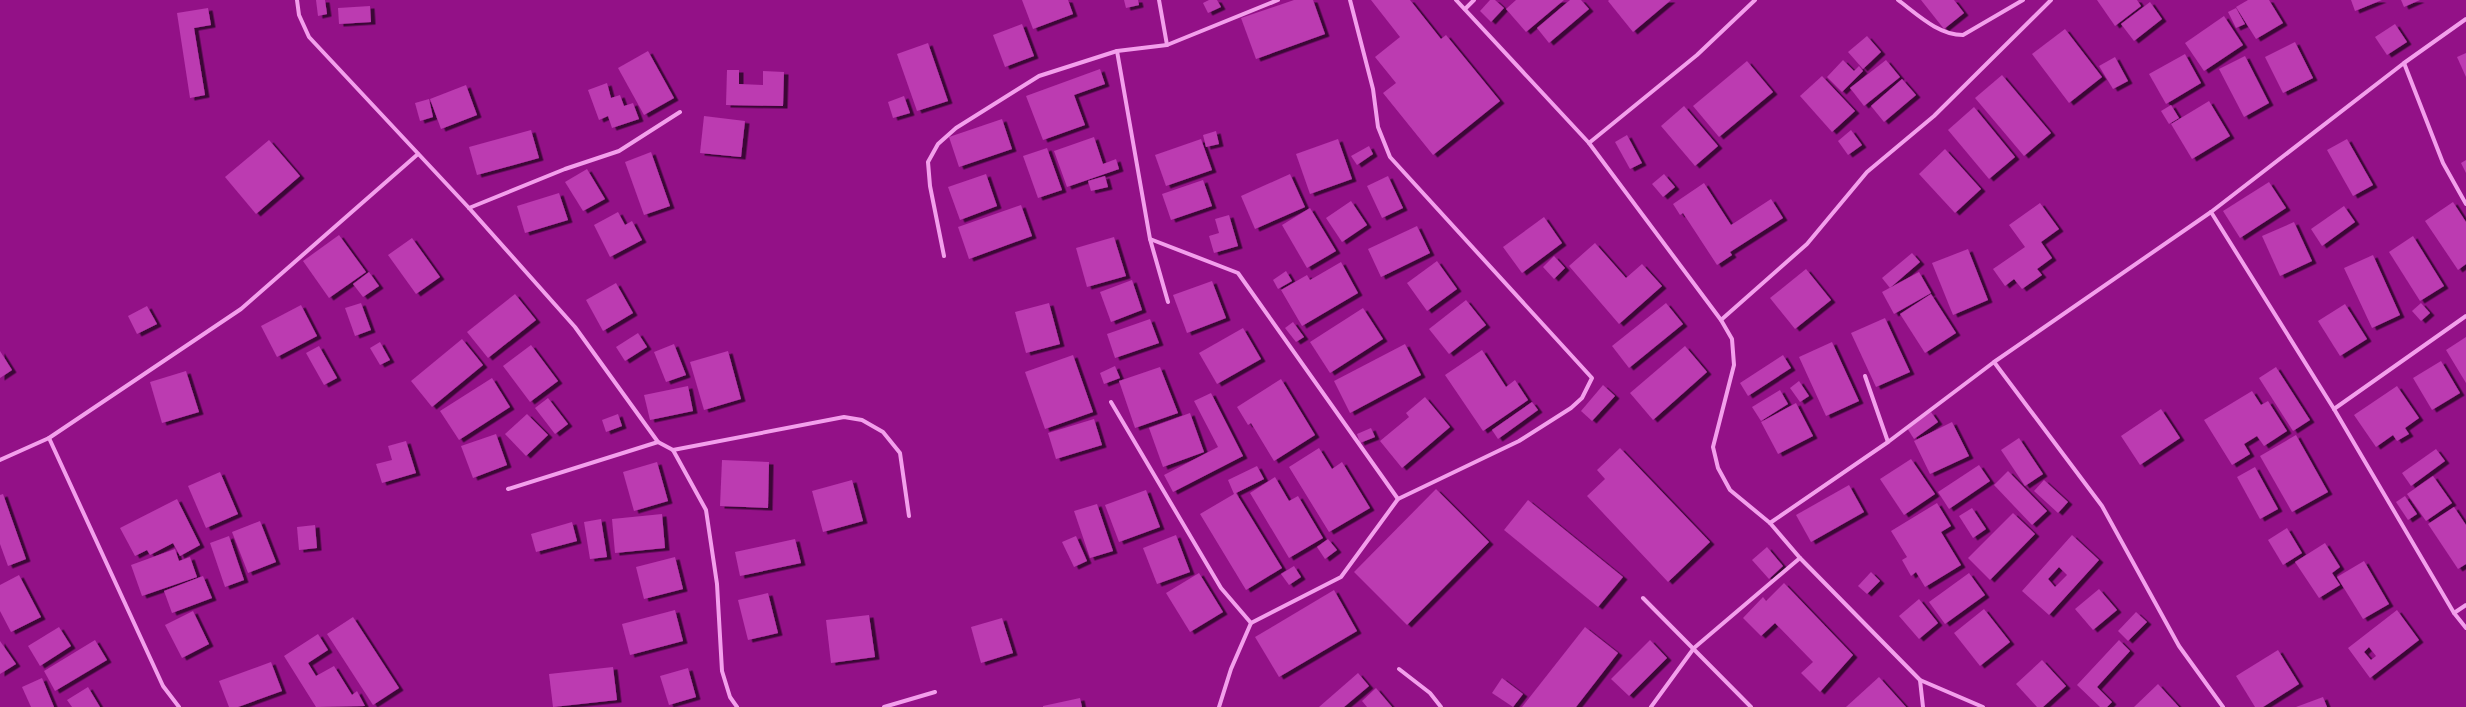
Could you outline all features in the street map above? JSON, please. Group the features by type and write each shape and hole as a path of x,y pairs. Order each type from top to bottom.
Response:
{"street":[{"path":"297,0 299,15 309,37 469,208 575,327 658,442 673,450 706,510 717,584 722,671 730,697 737,707"},
{"path":"1159,0 1167,45"},
{"path":"944,256 930,186 928,162 938,144 956,128 1039,76 1117,51 1167,45 1278,0"},
{"path":"1219,707 1231,669 1251,623 1341,577 1398,499 1519,441 1571,408 1582,398 1592,378 1390,157 1378,127 1373,89 1350,0"},
{"path":"1456,0 1589,143 1721,320 1732,339 1734,365 1713,447 1718,468 1730,490 1770,523 1800,558 1920,680 1983,707"},
{"path":"1465,9 1474,0"},
{"path":"1589,143 1697,55 1755,0"},
{"path":"1898,0 1942,32 1951,35 1963,35 2023,0"},
{"path":"1721,320 1807,244 1867,172 1934,116 2051,0"},
{"path":"1770,523 1888,442 1994,362 2211,212 2404,63 2466,19"},
{"path":"1117,51 1150,239 1168,302"},
{"path":"2404,63 2443,163 2466,204"},
{"path":"469,208 565,169 619,151 680,112"},
{"path":"0,460 49,438 241,309 418,154"},
{"path":"2211,212 2334,409 2454,613 2466,628"},
{"path":"1150,239 1238,273 1398,499"},
{"path":"2334,409 2466,316"},
{"path":"1994,362 2102,506 2178,646 2223,707"},
{"path":"1865,376 1888,442"},
{"path":"1111,402 1221,588 1251,623"},
{"path":"673,450 844,417 862,420 883,432 900,453 909,516"},
{"path":"49,438 163,686 179,707"},
{"path":"508,489 658,442"},
{"path":"1651,707 1694,648 1800,558"},
{"path":"1643,598 1751,707"},
{"path":"2454,613 2466,605"},
{"path":"1399,669 1430,692 1440,707"},
{"path":"1920,680 1923,707"},
{"path":"884,707 935,692"}],"building":[{"path":"316,0 325,0 327,14 318,16"},
{"path":"1022,0 1068,0 1073,14 1033,29"},
{"path":"1124,0 1138,0 1139,5 1126,8"},
{"path":"1209,0 1217,0 1221,7 1208,13 1203,3"},
{"path":"1294,0 1313,0 1325,34 1256,59 1241,18"},
{"path":"1371,0 1410,0 1441,39 1446,35 1500,101 1433,155 1383,93 1396,83 1375,57 1400,37"},
{"path":"1490,0 1495,0 1504,8 1491,22 1480,11"},
{"path":"1516,0 1564,0 1526,32 1506,9"},
{"path":"1570,0 1581,0 1589,9 1549,43 1537,28"},
{"path":"1671,0 1633,32 1608,1"},
{"path":"1921,0 1954,0 1964,13 1944,29"},
{"path":"2097,0 2137,0 2141,6 2115,26"},
{"path":"2248,0 2269,0 2283,23 2256,39 2236,7"},
{"path":"2351,0 2382,0 2355,11"},
{"path":"2401,0 2420,0 2404,7"},
{"path":"2150,2 2162,19 2134,41 2121,24"},
{"path":"370,6 371,22 339,24 338,8"},
{"path":"208,8 211,25 194,28 205,95 190,98 177,13"},
{"path":"2236,8 2245,24 2236,28 2228,12"},
{"path":"2224,16 2243,45 2204,71 2185,43"},
{"path":"1022,24 1034,56 1005,67 993,35"},
{"path":"2395,24 2407,42 2387,55 2375,37"},
{"path":"2065,29 2102,77 2069,103 2032,54"},
{"path":"1867,36 1881,52 1863,69 1848,52"},
{"path":"2295,42 2313,78 2283,93 2265,57"},
{"path":"928,43 948,101 917,111 897,54"},
{"path":"648,51 674,98 644,115 618,68"},
{"path":"2466,53 2466,77 2457,57"},
{"path":"2185,54 2201,83 2166,104 2149,74"},
{"path":"2245,56 2269,103 2244,117 2219,69"},
{"path":"2115,57 2128,81 2113,89 2099,66"},
{"path":"1843,60 1854,71 1859,66 1863,71 1842,92 1827,77"},
{"path":"1886,60 1900,77 1864,106 1850,88"},
{"path":"1747,61 1773,92 1719,137 1693,106"},
{"path":"1100,69 1105,84 1074,95 1085,125 1043,140 1026,96"},
{"path":"727,70 739,70 739,84 763,85 763,71 784,72 783,106 726,105"},
{"path":"2002,75 2051,133 2024,156 1975,98"},
{"path":"1822,76 1855,111 1832,132 1800,96"},
{"path":"1902,79 1916,95 1884,122 1871,106"},
{"path":"607,83 611,98 620,95 624,106 633,103 639,119 612,128 608,116 599,120 588,90"},
{"path":"466,85 477,115 441,129 430,99"},
{"path":"904,96 910,113 893,118 888,102"},
{"path":"429,99 433,117 420,121 415,103"},
{"path":"2209,101 2230,136 2192,159 2171,124"},
{"path":"2171,105 2179,118 2169,124 2161,111"},
{"path":"1684,106 1718,146 1695,166 1661,126"},
{"path":"1974,107 2015,157 1989,179 1948,130"},
{"path":"704,116 745,121 741,157 700,153"},
{"path":"1002,119 1012,149 959,167 949,137"},
{"path":"531,130 539,158 477,175 469,147"},
{"path":"1851,130 1862,145 1848,155 1838,141"},
{"path":"1216,131 1219,144 1206,147 1203,135"},
{"path":"1627,135 1642,163 1630,169 1615,142"},
{"path":"1094,137 1103,164 1116,159 1119,169 1067,187 1054,151"},
{"path":"1201,139 1212,170 1166,186 1155,155"},
{"path":"1338,139 1352,179 1310,194 1296,154"},
{"path":"2347,139 2373,185 2353,196 2327,150"},
{"path":"269,140 300,176 256,214 225,177"},
{"path":"1369,146 1373,154 1357,165 1351,156"},
{"path":"1047,148 1062,190 1038,198 1023,156"},
{"path":"1945,149 1981,189 1955,213 1919,174"},
{"path":"651,152 670,206 644,215 625,162"},
{"path":"2466,160 2466,173 2461,163"},
{"path":"587,169 605,199 583,211 565,182"},
{"path":"986,174 997,206 960,220 948,187"},
{"path":"1290,174 1305,207 1255,229 1241,196"},
{"path":"1664,174 1675,187 1663,197 1652,184"},
{"path":"1105,176 1108,187 1091,191 1088,181"},
{"path":"1388,176 1403,208 1382,218 1367,186"},
{"path":"1203,180 1212,206 1171,220 1162,194"},
{"path":"2269,182 2286,208 2240,238 2223,211"},
{"path":"1704,183 1731,225 1771,199 1783,218 1730,252 1732,255 1717,265 1683,213 1680,215 1673,204"},
{"path":"559,193 568,220 525,233 517,206"},
{"path":"1351,201 1367,225 1342,242 1326,218"},
{"path":"2453,202 2466,222 2466,264 2458,270 2425,221"},
{"path":"2040,203 2059,229 2041,242 2052,258 2037,269 2042,275 2022,289 2014,279 2005,286 1993,269 2025,247 2009,225"},
{"path":"1021,205 1032,236 969,259 958,227"},
{"path":"2344,206 2355,222 2322,246 2311,229"},
{"path":"1310,208 1336,251 1307,268 1282,225"},
{"path":"618,212 625,225 632,221 642,240 610,257 594,225"},
{"path":"1229,215 1238,246 1214,253 1209,236 1219,233 1215,219"},
{"path":"1544,217 1562,243 1522,273 1503,247"},
{"path":"2294,222 2312,261 2280,276 2262,236"},
{"path":"1417,226 1430,253 1381,277 1368,249"},
{"path":"339,235 366,272 329,298 303,261"},
{"path":"2413,236 2444,286 2420,301 2389,252"},
{"path":"1114,237 1126,276 1087,287 1076,248"},
{"path":"412,238 440,277 416,294 388,255"},
{"path":"1595,243 1626,278 1642,264 1662,286 1619,324 1569,266"},
{"path":"1968,249 1988,300 1953,315 1932,263"},
{"path":"1912,253 1920,262 1890,288 1882,278"},
{"path":"2373,255 2400,315 2372,328 2344,268"},
{"path":"1554,256 1565,268 1554,279 1543,267"},
{"path":"1437,261 1457,289 1427,311 1407,283"},
{"path":"1341,262 1358,293 1302,326 1281,290 1307,275 1310,280"},
{"path":"1806,269 1831,300 1795,329 1770,298"},
{"path":"1286,271 1292,281 1278,289 1273,280"},
{"path":"369,272 379,286 363,297 353,284"},
{"path":"1919,272 1931,293 1894,314 1882,292"},
{"path":"1132,280 1142,310 1111,322 1100,292"},
{"path":"1212,281 1226,318 1187,333 1173,295"},
{"path":"616,283 633,313 603,331 586,300"},
{"path":"515,294 536,320 488,358 467,332"},
{"path":"1931,294 1956,333 1925,353 1900,314"},
{"path":"1466,300 1486,325 1449,354 1429,329"},
{"path":"361,303 371,330 355,336 345,308"},
{"path":"1049,303 1060,344 1026,353 1015,312"},
{"path":"1666,303 1683,324 1629,368 1612,346"},
{"path":"2421,303 2430,313 2421,321 2412,311"},
{"path":"2345,304 2367,339 2340,356 2318,321"},
{"path":"301,305 317,336 277,357 261,326"},
{"path":"147,306 157,324 137,334 128,316"},
{"path":"1363,308 1383,339 1330,373 1310,342"},
{"path":"1885,318 1910,372 1876,387 1851,333"},
{"path":"1150,319 1159,343 1115,358 1107,334"},
{"path":"1293,322 1304,337 1296,342 1285,328"},
{"path":"1243,328 1261,359 1217,384 1199,353"},
{"path":"638,333 647,347 625,361 616,347"},
{"path":"2466,337 2466,383 2446,350"},
{"path":"462,339 483,365 432,407 411,381"},
{"path":"380,342 390,360 380,365 370,348"},
{"path":"1832,342 1859,401 1826,416 1799,357"},
{"path":"674,344 686,375 666,382 654,352"},
{"path":"1405,344 1421,375 1350,413 1334,381"},
{"path":"531,345 558,381 530,402 503,366"},
{"path":"319,346 337,378 324,385 306,353"},
{"path":"1685,346 1707,372 1653,420 1630,393"},
{"path":"1482,350 1506,387 1515,380 1528,400 1483,431 1445,375"},
{"path":"0,351 12,370 0,378"},
{"path":"728,351 741,399 704,410 690,362"},
{"path":"1073,355 1093,412 1045,429 1025,372"},
{"path":"1783,355 1791,368 1748,396 1740,383"},
{"path":"2441,361 2460,393 2432,410 2413,378"},
{"path":"1115,366 1120,378 1104,384 1100,373"},
{"path":"1160,367 1178,413 1135,428 1119,381"},
{"path":"2276,367 2310,420 2293,431 2259,378"},
{"path":"186,371 199,412 162,423 150,382"},
{"path":"492,378 510,407 459,440 440,411"},
{"path":"1281,379 1315,435 1274,461 1251,423 1248,425 1237,407"},
{"path":"1799,381 1809,396 1800,402 1790,388"},
{"path":"1603,385 1615,396 1592,421 1581,411"},
{"path":"688,386 693,411 650,420 644,395"},
{"path":"2397,386 2419,418 2405,428 2409,434 2397,441 2393,435 2376,447 2354,415"},
{"path":"1780,390 1788,404 1761,421 1752,407"},
{"path":"2252,391 2261,405 2268,401 2287,431 2264,446 2257,436 2244,444 2250,454 2232,465 2204,420"},
{"path":"1211,393 1243,456 1173,492 1164,475 1218,447 1194,401"},
{"path":"1425,397 1450,427 1402,468 1380,441 1409,417 1406,413"},
{"path":"548,398 568,424 555,434 535,408"},
{"path":"1532,402 1538,410 1498,439 1492,430"},
{"path":"1796,403 1813,436 1778,454 1761,422"},
{"path":"2161,409 2180,438 2140,465 2121,436"},
{"path":"1931,412 1938,422 1914,439 1907,428"},
{"path":"1190,413 1204,452 1163,467 1149,428"},
{"path":"527,414 548,435 526,456 505,434"},
{"path":"618,414 622,426 606,432 602,420"},
{"path":"1094,419 1102,445 1056,459 1048,433"},
{"path":"1952,422 1969,456 1930,474 1914,441"},
{"path":"1371,428 1375,437 1360,443 1357,434"},
{"path":"496,434 507,465 473,478 461,446"},
{"path":"2296,435 2328,492 2292,512 2260,456"},
{"path":"2019,438 2043,474 2025,486 2001,450"},
{"path":"406,441 416,473 382,483 376,464 392,460 388,446"},
{"path":"1319,448 1332,469 1342,462 1370,508 1329,532 1289,467"},
{"path":"1620,448 1710,542 1668,582 1587,496 1605,479 1597,470"},
{"path":"2436,449 2445,461 2411,486 2402,473"},
{"path":"1911,459 1935,494 1904,515 1880,479"},
{"path":"722,460 769,462 768,508 720,506"},
{"path":"657,462 668,501 634,511 623,472"},
{"path":"1979,465 1990,481 1949,509 1938,492"},
{"path":"1257,466 1264,479 1236,493 1282,568 1246,590 1200,514 1234,494 1228,480"},
{"path":"2255,467 2278,509 2260,519 2237,477"},
{"path":"2008,471 2047,511 2032,525 1994,485"},
{"path":"220,472 238,514 206,528 188,486"},
{"path":"2433,476 2452,503 2426,521 2407,494"},
{"path":"1275,477 1289,501 1298,496 1323,538 1289,558 1250,493"},
{"path":"852,480 863,521 823,532 812,491"},
{"path":"2044,480 2068,502 2058,513 2034,491"},
{"path":"1849,485 1864,512 1811,542 1796,515"},
{"path":"1436,489 1489,542 1407,625 1354,572"},
{"path":"1146,490 1160,527 1119,542 1105,505"},
{"path":"3,494 26,559 8,566 0,544 0,495"},
{"path":"2405,496 2417,514 2408,520 2396,502"},
{"path":"177,499 200,545 180,556 173,543 150,555 147,550 135,556 120,528"},
{"path":"1528,500 1623,577 1598,607 1504,530"},
{"path":"1937,503 1951,526 1941,532 1961,565 1925,587 1916,572 1911,576 1902,560 1907,557 1891,531"},
{"path":"1097,504 1113,551 1090,558 1074,511"},
{"path":"2454,507 2466,525 2466,564 2458,569 2428,524"},
{"path":"1972,508 1986,529 1973,538 1959,516"},
{"path":"2013,513 2035,534 1990,580 1968,558"},
{"path":"662,514 665,548 615,553 612,519"},
{"path":"601,519 607,557 590,559 584,522"},
{"path":"260,521 276,562 248,573 232,532"},
{"path":"572,522 577,541 536,552 531,534"},
{"path":"315,525 317,548 299,550 297,527"},
{"path":"2287,528 2302,553 2283,565 2268,540"},
{"path":"1176,535 1190,572 1157,584 1143,548"},
{"path":"2072,535 2099,560 2049,615 2022,591","holes":["2059,567 2067,575 2055,587 2048,579"]},
{"path":"229,536 244,580 225,587 210,543"},
{"path":"1076,536 1087,561 1074,567 1062,542"},
{"path":"795,539 801,563 740,576 735,552"},
{"path":"1328,539 1337,550 1325,559 1317,547"},
{"path":"2325,543 2340,567 2332,573 2340,585 2319,598 2295,562"},
{"path":"1767,547 1783,566 1769,579 1752,560"},
{"path":"175,549 179,561 190,557 197,577 142,596 131,565"},
{"path":"675,557 683,589 644,599 636,567"},
{"path":"2364,561 2389,604 2363,619 2337,577"},
{"path":"1294,566 1301,577 1289,585 1281,574"},
{"path":"1871,572 1880,581 1867,594 1858,586"},
{"path":"1199,573 1223,612 1190,632 1166,593"},
{"path":"1969,573 1985,595 1945,624 1929,602"},
{"path":"19,575 41,617 11,632 0,611 0,585"},
{"path":"203,576 212,598 172,613 164,591"},
{"path":"1784,583 1853,655 1820,692 1801,673 1813,662 1775,623 1761,636 1743,618 1763,597 1766,601"},
{"path":"2099,589 2117,610 2093,630 2075,609"},
{"path":"1334,590 1357,631 1279,677 1255,637"},
{"path":"768,593 778,633 748,640 738,600"},
{"path":"1919,599 1938,623 1919,639 1899,616"},
{"path":"1984,609 2010,642 1980,666 1954,633"},
{"path":"675,610 683,641 630,655 622,624"},
{"path":"2397,610 2419,640 2370,678 2348,648","holes":["2369,647 2376,656 2371,660 2364,652"]},
{"path":"193,611 209,644 182,658 165,625"},
{"path":"2136,612 2147,622 2128,641 2118,631"},
{"path":"869,615 875,657 831,663 826,620"},
{"path":"353,617 399,688 373,705 327,634"},
{"path":"1002,618 1013,653 981,663 971,627"},
{"path":"59,627 71,646 40,666 28,646"},
{"path":"1585,627 1618,653 1576,707 1522,707"},
{"path":"318,634 328,650 308,663 316,676 334,666 352,695 357,691 365,706 316,707 284,656"},
{"path":"95,640 107,660 55,691 44,671"},
{"path":"1650,640 1667,658 1629,696 1611,679"},
{"path":"2119,640 2130,651 2097,687 2112,702 2107,707 2100,707 2077,685"},
{"path":"0,641 16,664 0,674"},
{"path":"2278,650 2299,684 2263,707 2255,707 2236,676"},
{"path":"2042,660 2066,686 2043,707 2037,707 2016,684"},
{"path":"271,662 282,691 238,707 229,707 219,681"},
{"path":"613,667 617,700 553,707 549,674"},
{"path":"688,668 696,697 669,705 660,676"},
{"path":"1358,673 1369,686 1344,707 1319,707"},
{"path":"1879,677 1906,707 1846,707"},
{"path":"42,678 54,707 31,707 22,687"},
{"path":"1502,678 1523,694 1513,707 1492,693"},
{"path":"2158,684 2179,707 2134,707"},
{"path":"88,687 100,707 72,707 67,700"},
{"path":"1376,688 1392,707 1367,707 1362,701"},
{"path":"2323,697 2327,707 2296,707"},
{"path":"1080,698 1082,707 1043,707 1043,706"}]}
